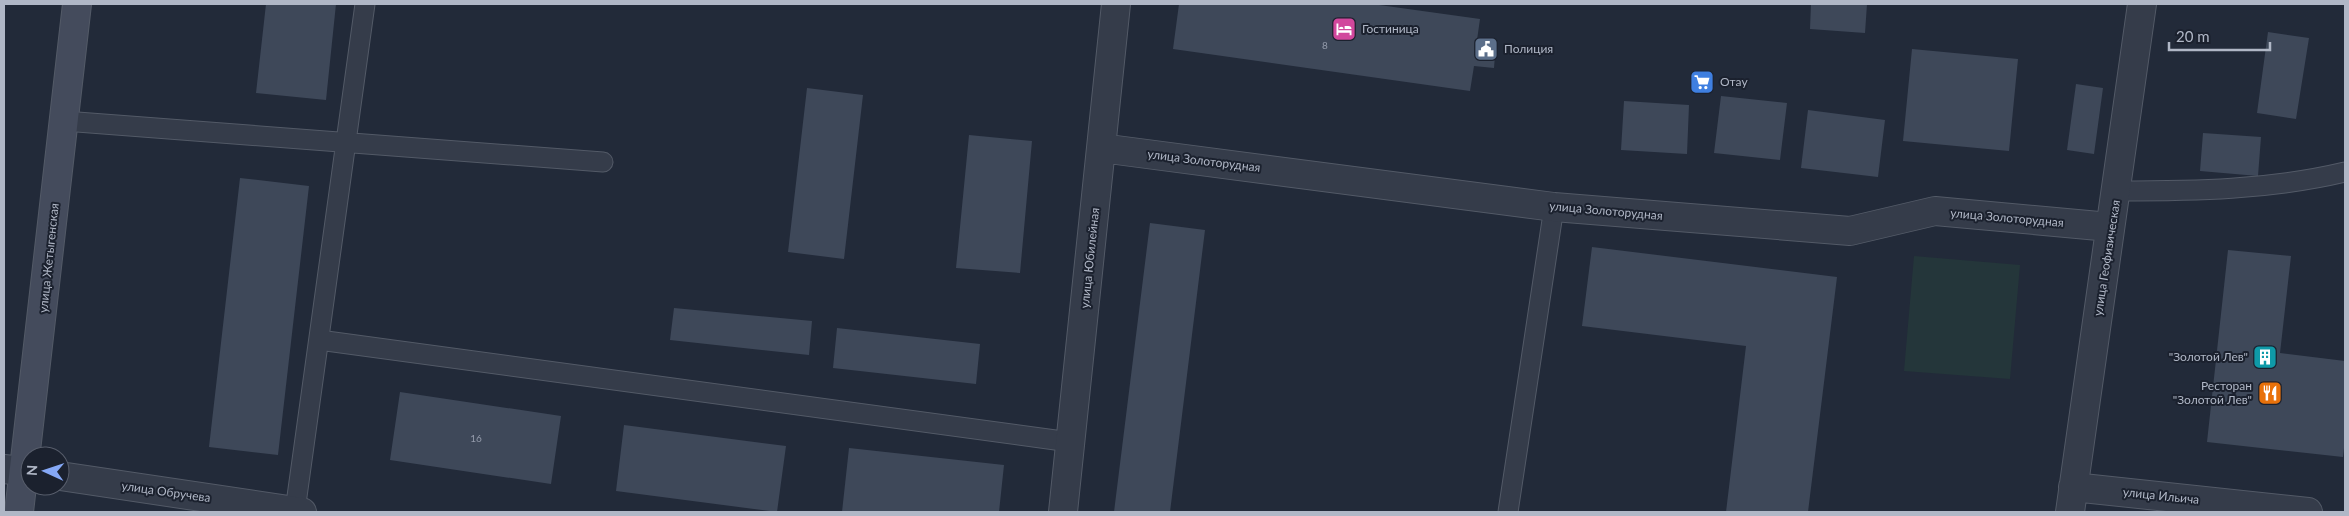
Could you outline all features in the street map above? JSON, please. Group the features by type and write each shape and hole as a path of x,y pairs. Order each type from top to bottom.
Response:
{"main road":[{"name":"улица Жетыгенская","path":"19,512 19,471 64,121 77,4"}],"street":[{"name":"улица Юбилейная","path":"1063,512 1116,4"},
{"name":"улица Геофизическая","path":"2072,500 2142,4"},
{"name":"улица Золоторудная","path":"1102,148 1554,207 1850,231 1935,211 2110,228"},
{"name":"улица Обручева","path":"70,478 298,512"},
{"name":"улица Ильича","path":"2072,500 2308,512"}],"lane":[{"path":"298,512 319,340 365,4"},
{"path":"64,121 603,162"},
{"path":"2117,191 2207,191 2302,183 2345,172"},
{"path":"1508,512 1554,207"},
{"path":"319,340 1070,442"}],"shaded area":[{"path":"1914,256 2020,265 2010,379 1904,371"}],"building":[{"path":"266,4 336,4 326,100 256,93"},
{"path":"1179,4 1372,4 1480,19 1477,40 1496,42 1494,68 1474,66 1470,91 1173,49"},
{"path":"1811,4 1867,4 1865,33 1810,29"},
{"path":"2268,32 2309,38 2296,119 2257,113"},
{"path":"1912,49 2018,59 2009,151 1903,141"},
{"path":"2076,84 2103,88 2094,154 2067,150"},
{"path":"807,88 863,95 844,259 788,252"},
{"path":"1721,96 1787,103 1780,160 1714,153"},
{"path":"1624,101 1689,105 1687,154 1621,150"},
{"path":"1808,110 1885,120 1878,177 1801,168"},
{"path":"2203,133 2261,137 2258,176 2200,171"},
{"path":"969,135 1032,141 1020,273 956,268"},
{"path":"240,178 309,186 278,455 209,447"},
{"path":"1150,223 1205,230 1170,512 1114,512"},
{"path":"1592,247 1837,277 1808,512 1726,512 1746,346 1582,326"},
{"name":"\"Золотой Лев\"","path":"2228,250 2291,256 2280,353 2345,361 2345,439 2343,457 2207,442"},
{"path":"674,308 812,321 809,355 670,340"},
{"path":"837,328 980,344 976,384 833,368"},
{"path":"400,392 561,416 551,484 390,460"},
{"path":"624,425 786,446 777,512 616,491"},
{"path":"849,448 1004,465 999,512 842,512"}],"place":[{"name":"Гостиница","path":"1344,29"},
{"name":"Полиция","path":"1486,49"},
{"name":"Отау","path":"1702,82"},
{"name":"\"Золотой Лев\"","path":"2265,357"},
{"name":"Ресторан \"Золотой Лев\"","path":"2270,393"}]}
